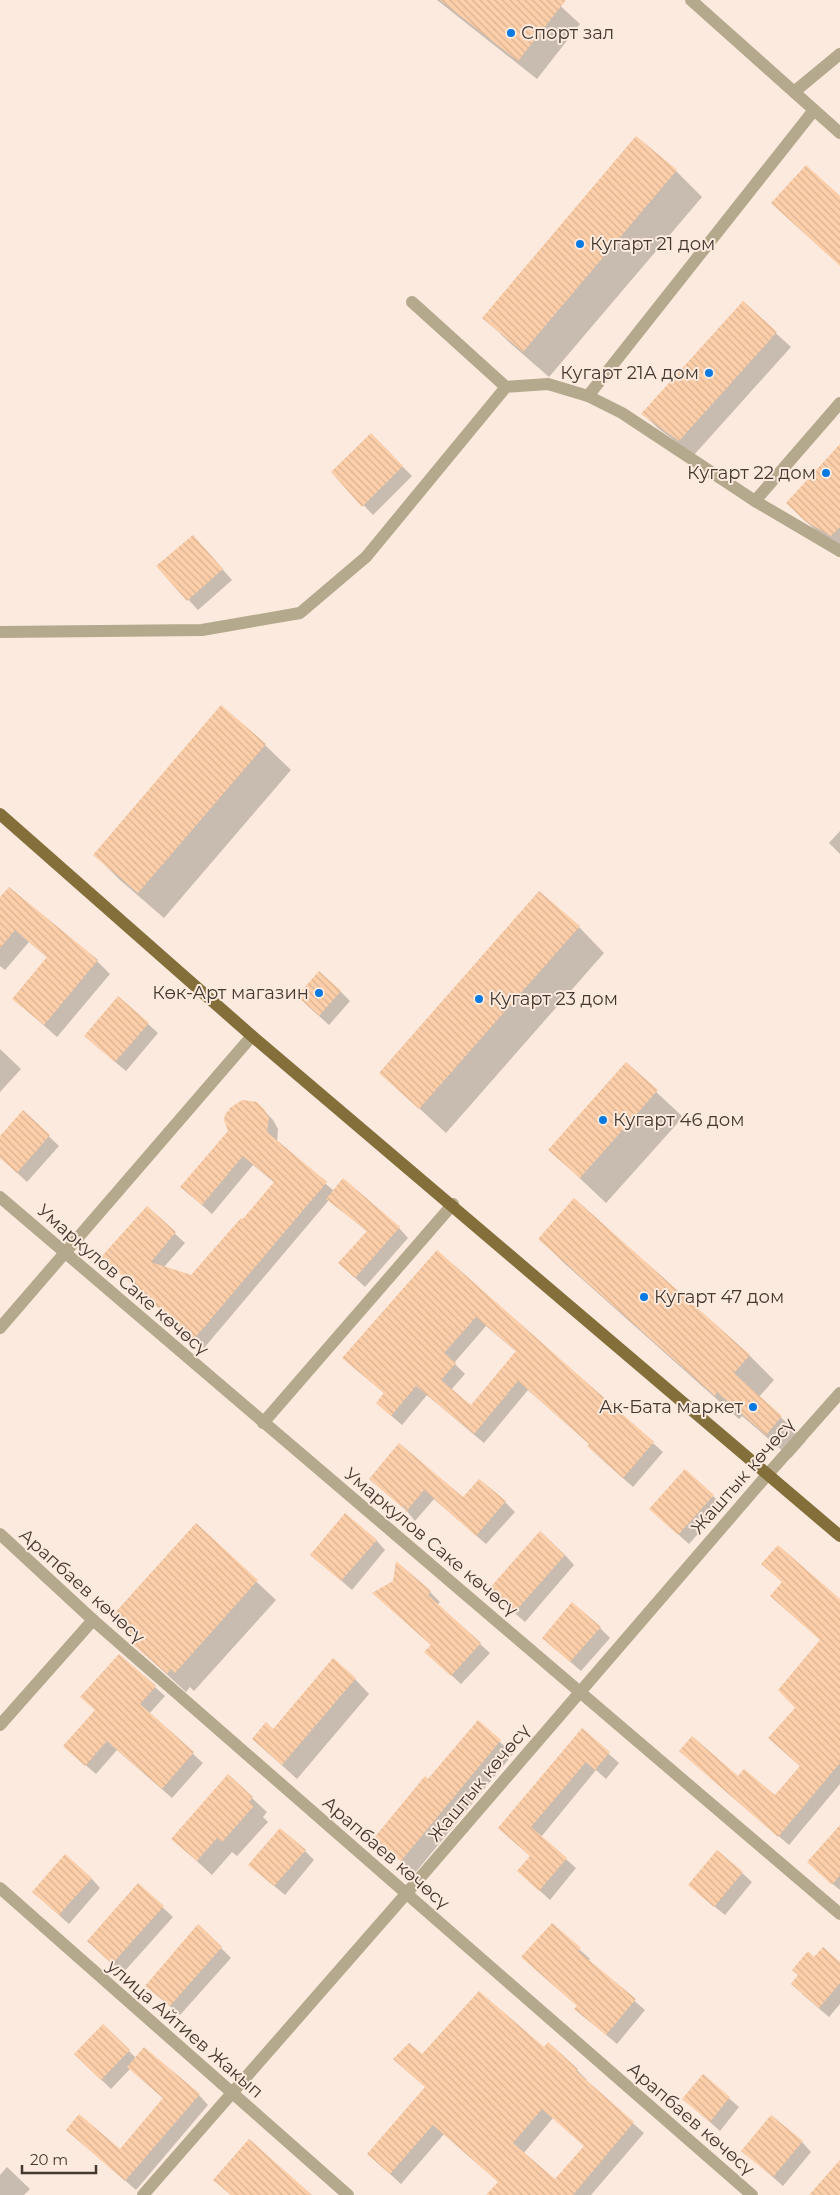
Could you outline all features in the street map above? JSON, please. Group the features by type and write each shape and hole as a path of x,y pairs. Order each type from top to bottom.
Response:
{"main road":[{"path":"0,814 252,1036 453,1204 840,1536"}],"street":[{"path":"691,0 840,133"},
{"path":"794,92 840,54"},
{"path":"588,396 814,110"},
{"path":"412,302 506,387 548,384 588,396 622,414 755,501 840,551"},
{"path":"0,632 202,630 300,613 366,557 506,387"},
{"path":"755,501 840,404"},
{"path":"0,1328 252,1036"},
{"name":"Умаркулов Саке көчөсү","path":"0,1197 840,1914"},
{"path":"263,1422 453,1204"},
{"name":"Жаштык көчөсү","path":"143,2195 840,1393"},
{"name":"Арапбаев көчөсү","path":"0,1534 93,1620 752,2195"},
{"path":"0,1725 93,1620"},
{"name":"улица Айтиев Жакып","path":"0,1888 348,2195"}],"building":[{"name":"Спорт зал","path":"440,0 566,0 518,61"},
{"name":"Кугарт 21 дом","path":"636,136 677,170 523,352 482,318"},
{"path":"806,165 840,196 840,266 771,203"},
{"name":"Кугарт 21А дом","path":"743,301 777,332 679,441 641,414"},
{"path":"371,433 403,466 362,507 331,472"},
{"name":"Кугарт 22 дом","path":"840,444 840,527 831,536 805,521 786,503"},
{"path":"193,535 223,569 187,601 156,566"},
{"path":"221,705 266,744 138,893 93,855"},
{"path":"9,887 98,960 44,1025 12,999 47,957 15,930 0,948 0,897"},
{"name":"Кугарт 23 дом","path":"539,891 580,926 419,1109 379,1073"},
{"name":"Көк-Арт магазин","path":"319,971 341,991 319,1016 297,996"},
{"path":"118,996 149,1023 115,1062 84,1036"},
{"name":"Кугарт 46 дом","path":"626,1062 658,1090 580,1178 548,1150"},
{"path":"242,1100 257,1102 269,1118 267,1132 327,1182 194,1339 101,1257 147,1206 176,1232 151,1262 191,1275 241,1218 243,1219 274,1182 243,1156 202,1205 180,1187 228,1131 224,1120 225,1115 230,1108"},
{"path":"23,1110 50,1135 17,1173 0,1158 0,1136"},
{"path":"343,1178 400,1227 355,1278 338,1263 367,1231 326,1199"},
{"name":"Кугарт 47 дом","path":"574,1198 750,1355 734,1373 782,1416 766,1435 717,1392 715,1396 538,1239"},
{"path":"437,1250 654,1442 623,1478 587,1446 589,1444 518,1381 474,1434 416,1386 391,1416 376,1403 384,1393 342,1358","holes":["476,1317 516,1351 471,1405 441,1380 456,1363 444,1353"]},
{"path":"399,1443 463,1497 479,1479 506,1501 476,1536 424,1490 405,1513 406,1505 403,1508 369,1479"},
{"path":"685,1469 714,1495 678,1535 649,1509"},
{"path":"345,1513 377,1540 341,1581 310,1555"},
{"path":"196,1523 258,1580 175,1673 171,1669 167,1674 130,1642 135,1637 112,1616"},
{"path":"540,1531 565,1555 514,1613 488,1590"},
{"path":"778,1545 840,1599 840,1763 778,1837 679,1751 692,1736 738,1776 744,1769 775,1795 800,1766 768,1738 795,1708 778,1690 820,1640 770,1596 782,1582 761,1564"},
{"path":"396,1561 431,1591 428,1595 481,1643 451,1676 424,1652 431,1645 372,1593 393,1581"},
{"path":"572,1602 601,1627 570,1662 542,1638"},
{"path":"119,1654 156,1686 140,1704 194,1752 162,1789 107,1741 85,1766 63,1746 95,1710 80,1697"},
{"path":"333,1658 356,1678 282,1765 252,1739 266,1722 273,1729"},
{"path":"478,1720 501,1740 401,1861 374,1838 425,1776 428,1779"},
{"path":"582,1728 610,1752 595,1770 586,1762 531,1827 567,1858 539,1891 517,1871 530,1856 498,1828"},
{"path":"228,1774 253,1797 249,1802 254,1806 222,1842 217,1838 197,1861 171,1839"},
{"path":"840,1825 840,1875 832,1885 807,1862"},
{"path":"280,1828 306,1850 274,1886 248,1865"},
{"path":"717,1850 743,1872 714,1907 688,1885"},
{"path":"65,1854 92,1878 59,1915 32,1892"},
{"path":"138,1883 164,1906 112,1964 87,1941"},
{"path":"552,1923 581,1948 578,1951 636,1999 606,2035 574,2009 577,2006 521,1957"},
{"path":"198,1924 222,1947 170,2006 145,1986"},
{"path":"823,1947 840,1962 840,1983 819,2008 791,1984 798,1975 792,1970 808,1951 814,1957"},
{"path":"479,1991 544,2047 548,2042 578,2069 576,2071 634,2122 573,2195 486,2195 498,2182 433,2125 390,2174 367,2154 425,2087 393,2059 409,2043 422,2054","holes":["542,2109 584,2146 555,2179 513,2143"]},
{"path":"103,2024 130,2050 101,2080 74,2054"},
{"path":"144,2047 200,2094 125,2181 66,2130 79,2114 120,2149 163,2098 127,2067"},
{"path":"703,2074 730,2097 710,2122 682,2099"},
{"path":"771,2115 803,2141 773,2177 741,2151"},
{"path":"249,2139 312,2195 231,2195 213,2180"},
{"path":"840,2160 840,2195 809,2195"}],"place":[{"name":"Спорт зал","path":"511,33"},
{"name":"Кугарт 21 дом","path":"580,244"},
{"name":"Кугарт 21А дом","path":"709,373"},
{"name":"Кугарт 22 дом","path":"826,473"},
{"name":"Көк-Арт магазин","path":"319,993"},
{"name":"Кугарт 23 дом","path":"479,999"},
{"name":"Кугарт 46 дом","path":"603,1120"},
{"name":"Кугарт 47 дом","path":"644,1297"},
{"name":"Ак-Бата маркет","path":"753,1407"}]}
